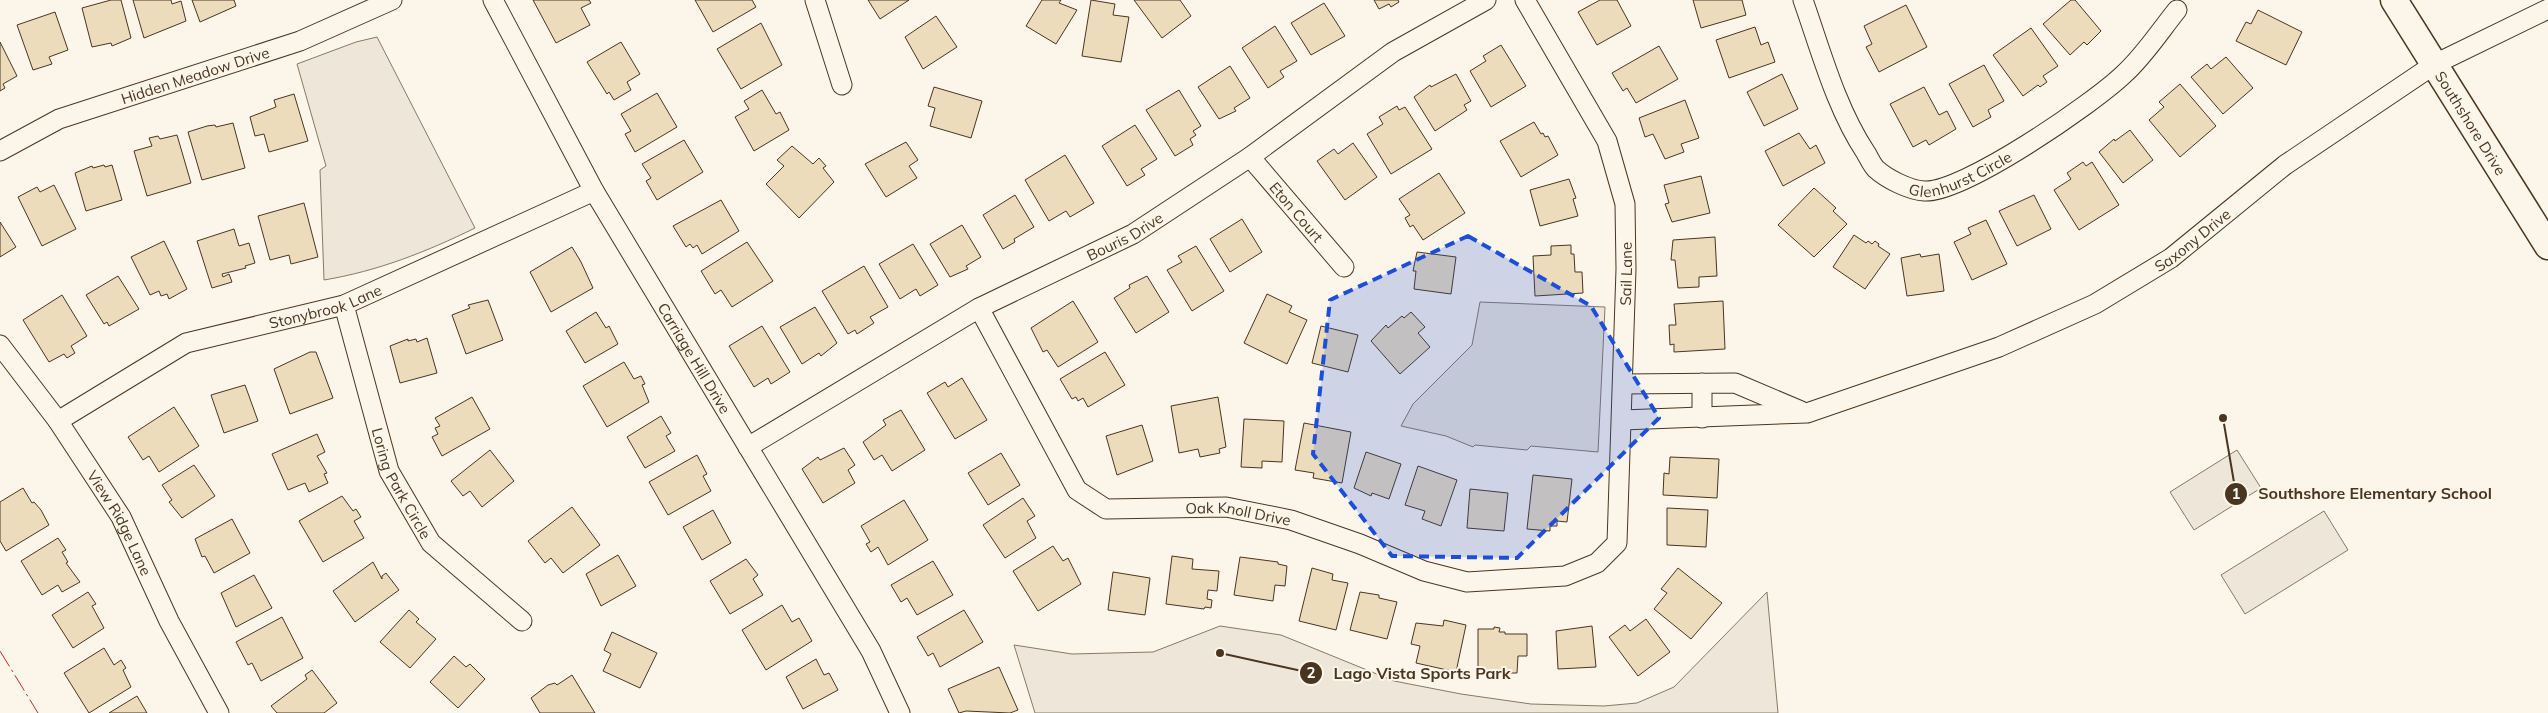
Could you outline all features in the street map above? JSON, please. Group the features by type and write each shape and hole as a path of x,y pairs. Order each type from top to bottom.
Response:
{"street":[{"name":"Hidden Meadow Drive","path":"0,150 58,119 300,41 392,0"},
{"name":"Carriage Hill Drive","path":"493,0 594,191 871,651 900,713"},
{"path":"816,0 842,86"},
{"name":"Bouris Drive","path":"748,447 979,308 1133,234 1250,157 1392,52 1486,0"},
{"name":"Sail Lane","path":"1525,0 1607,141 1625,204 1626,268 1617,543 1597,563"},
{"name":"Glenhurst Circle","path":"1803,0 1837,95 1857,140 1876,169 1903,185 1924,191 1951,185 1985,170 2066,119 2125,74 2177,10"},
{"name":"Southshore Drive","path":"2394,0 2548,246"},
{"name":"Saxony Drive","path":"1622,420 1807,413 1999,347 2095,304 2171,258 2285,165 2434,64 2548,8"},
{"name":"Eton Court","path":"1250,157 1344,267"},
{"name":"Stonybrook Lane","path":"58,421 186,343 344,305 594,191"},
{"name":"Loring Park Circle","path":"344,305 389,471 431,544 522,621"},
{"name":"Oak Knoll Drive","path":"979,308 1077,490 1106,509 1226,507 1291,520 1360,544 1424,571 1467,582 1565,576 1597,563"},
{"name":"View Ridge Lane","path":"0,345 58,421 121,517 169,621 219,713"},
{"path":"1702,383 1702,418"},
{"path":"1623,384 1735,383 1807,413"}],"highlighted area":[{"path":"1468,236 1591,306 1659,418 1517,558 1392,556 1313,454 1330,300"}],"shaded area":[{"path":"377,37 475,228 401,260 324,280 320,170 326,166 297,64 356,42"},
{"path":"1480,302 1605,307 1598,452 1531,446 1527,450 1475,445 1473,447 1446,436 1401,426 1413,404 1472,345"},
{"path":"2237,450 2261,488 2194,530 2170,492"},
{"path":"2324,511 2348,550 2245,614 2221,575"},
{"path":"1767,592 1778,713 1035,713 1014,645 1072,654 1153,652 1220,626 1281,635 1394,681 1461,694 1531,704 1604,706 1637,703 1674,687"}],"building":[{"path":"111,0 121,0 131,38 112,46 111,43 92,47 82,8"},
{"path":"133,0 171,0 172,4 181,1 186,21 144,38"},
{"path":"192,0 234,0 236,6 200,22"},
{"path":"533,0 589,0 591,3 581,8 590,25 556,43"},
{"path":"695,0 752,0 756,7 713,32"},
{"path":"868,0 909,0 880,19"},
{"path":"1042,0 1061,0 1059,3 1077,10 1056,44 1026,26"},
{"path":"1091,0 1115,4 1113,15 1129,17 1121,62 1082,56"},
{"path":"1134,0 1180,0 1191,16 1162,38"},
{"path":"1374,0 1398,0 1399,2 1391,7 1389,4 1379,9"},
{"path":"1600,0 1617,0 1631,26 1597,45 1578,12"},
{"path":"1693,0 1742,0 1746,15 1701,28"},
{"path":"2071,0 2075,0 2101,31 2087,45 2084,42 2070,55 2043,24"},
{"path":"1324,3 1345,36 1311,55 1291,23"},
{"path":"1906,5 1927,47 1879,72 1866,47 1872,44 1864,26"},
{"path":"2258,10 2302,32 2286,65 2236,41 2246,22 2251,24"},
{"path":"55,12 68,50 49,57 52,64 33,70 17,25"},
{"path":"936,16 957,47 923,69 905,37"},
{"path":"761,23 782,65 741,89 717,49"},
{"path":"1275,26 1297,61 1280,71 1284,77 1268,88 1242,48"},
{"path":"1755,27 1761,45 1768,42 1775,62 1729,78 1716,40"},
{"path":"2031,28 2058,66 2043,76 2047,82 2040,87 2038,85 2023,96 1993,55"},
{"path":"0,42 17,76 3,84 5,88 0,91"},
{"path":"621,42 640,74 627,82 631,90 614,100 609,92 607,94 587,62"},
{"path":"1501,45 1526,86 1491,107 1470,71 1486,61 1483,56"},
{"path":"1659,46 1678,79 1636,103 1627,88 1623,91 1612,73"},
{"path":"2226,57 2253,88 2223,114 2191,77 2207,64 2211,69"},
{"path":"1984,65 2004,101 1988,110 1991,117 1973,127 1949,84"},
{"path":"1230,66 1250,98 1234,108 1236,111 1219,119 1198,87"},
{"path":"1456,74 1471,101 1464,105 1467,110 1435,131 1414,97 1430,85 1431,87"},
{"path":"1782,74 1798,109 1764,126 1747,92"},
{"path":"2180,84 2216,126 2180,157 2149,120 2164,107 2159,102"},
{"path":"934,87 982,101 971,138 930,126 935,108 928,106"},
{"path":"1924,87 1939,115 1947,111 1956,129 1929,145 1926,140 1913,147 1890,104"},
{"path":"762,90 776,114 780,112 789,130 754,151 735,117 749,109 744,101"},
{"path":"1179,90 1201,126 1193,131 1196,135 1190,139 1193,145 1175,156 1146,110"},
{"path":"657,93 677,127 635,152 625,134 631,131 621,114"},
{"path":"294,94 308,141 269,152 264,134 255,136 250,117 276,107 274,100"},
{"path":"1685,100 1699,138 1681,144 1684,152 1665,159 1653,134 1645,137 1639,118"},
{"path":"1397,106 1399,110 1405,107 1432,149 1391,174 1367,134 1383,124 1379,117"},
{"path":"1534,122 1541,134 1543,133 1545,137 1548,136 1558,155 1521,177 1500,141"},
{"path":"233,123 245,168 202,180 188,132 207,126 215,125 216,127"},
{"path":"1135,125 1157,159 1141,169 1145,175 1127,186 1102,146"},
{"path":"2130,130 2153,160 2123,183 2099,152 2114,139 2115,141"},
{"path":"1799,133 1810,149 1816,145 1825,163 1783,186 1765,151"},
{"path":"177,135 191,183 147,196 134,151 152,146 149,138 158,136 160,139"},
{"path":"684,140 703,172 657,200 646,181 651,178 642,164"},
{"path":"906,142 918,160 909,166 917,178 886,197 865,164"},
{"path":"1353,143 1377,177 1345,200 1317,161 1334,149 1338,154"},
{"path":"792,146 813,164 819,158 826,166 823,168 834,182 799,218 766,184 784,166 777,160"},
{"path":"1065,155 1094,203 1070,217 1066,211 1049,221 1025,180"},
{"path":"2083,162 2086,166 2092,162 2119,205 2079,230 2054,190 2071,179 2067,173"},
{"path":"104,165 105,167 112,165 122,200 86,211 75,173 92,166 93,168"},
{"path":"1439,173 1465,213 1423,240 1413,225 1410,227 1405,218 1410,215 1399,199"},
{"path":"1701,176 1710,213 1672,222 1665,204 1669,203 1664,185"},
{"path":"1569,179 1576,198 1573,199 1578,216 1540,226 1530,190"},
{"path":"54,185 76,229 42,246 18,197 37,187 40,192"},
{"path":"1814,188 1836,208 1833,211 1847,224 1814,257 1778,225"},
{"path":"1015,195 1034,227 1014,239 1015,242 1003,249 983,215"},
{"path":"2034,195 2051,229 2017,246 1999,211"},
{"path":"721,200 739,231 702,254 697,245 693,248 690,244 686,247 673,226"},
{"path":"304,203 318,257 291,264 289,255 270,260 258,216"},
{"path":"1242,219 1262,252 1230,272 1210,239"},
{"path":"1986,220 2007,264 1972,280 1954,242 1971,234 1968,228"},
{"path":"0,222 16,247 0,257"},
{"path":"962,225 981,257 966,266 968,269 950,277 930,244"},
{"path":"234,229 239,246 249,243 255,263 245,266 246,268 222,274 223,277 229,274 232,282 212,288 197,241"},
{"path":"1854,235 1866,243 1868,241 1872,244 1875,241 1879,244 1878,246 1890,254 1865,289 1833,267"},
{"path":"1715,237 1717,276 1699,277 1699,287 1678,288 1675,260 1671,260 1673,240"},
{"path":"164,241 187,289 169,299 167,294 161,296 159,291 150,295 131,257"},
{"path":"747,242 773,281 732,307 721,290 715,294 701,271"},
{"path":"913,244 938,285 920,296 916,289 900,299 879,264"},
{"path":"1571,245 1571,254 1574,254 1575,272 1582,272 1583,293 1535,296 1533,256 1551,255 1551,246"},
{"path":"1196,246 1224,291 1192,311 1167,270 1182,262 1178,256"},
{"path":"572,247 593,288 551,312 530,272"},
{"path":"1417,252 1456,257 1451,294 1414,289 1416,271 1413,271"},
{"path":"1920,254 1921,257 1939,254 1944,291 1907,296 1901,258"},
{"path":"864,266 888,307 870,317 874,323 857,334 855,330 848,334 822,291"},
{"path":"118,276 139,309 109,326 107,322 104,324 86,295"},
{"path":"1147,276 1169,312 1136,333 1114,298 1130,288 1129,285"},
{"path":"1267,294 1292,306 1289,312 1307,320 1287,364 1244,343"},
{"path":"62,295 87,336 71,346 75,353 67,358 64,354 49,362 23,320"},
{"path":"488,300 503,340 466,354 452,315 470,308 468,305"},
{"path":"1073,301 1098,342 1058,367 1047,350 1043,352 1031,328"},
{"path":"1723,301 1725,349 1674,352 1674,344 1670,345 1669,325 1676,325 1674,304"},
{"path":"815,307 837,343 821,356 819,353 802,364 780,327"},
{"path":"596,312 606,328 609,326 618,344 585,363 566,331"},
{"path":"1411,312 1425,327 1418,333 1430,347 1400,374 1371,341 1386,325 1388,328 1402,316 1404,318"},
{"path":"762,326 790,372 771,384 768,378 754,387 729,346"},
{"path":"1321,326 1358,335 1348,372 1312,363"},
{"path":"427,338 437,373 400,383 390,346 408,339 408,341 416,339 417,342"},
{"path":"310,352 316,352 333,398 290,414 274,369"},
{"path":"1105,352 1125,385 1088,407 1083,398 1078,401 1076,397 1072,399 1060,379"},
{"path":"624,362 634,379 641,376 645,384 642,385 649,402 607,427 583,386"},
{"path":"962,378 987,420 955,439 927,393 945,382 948,387"},
{"path":"245,385 258,421 224,433 211,395"},
{"path":"472,397 490,429 442,456 432,437 438,434 435,428 440,426 435,418"},
{"path":"1218,397 1226,447 1219,449 1220,453 1200,457 1198,449 1179,453 1171,406"},
{"path":"174,407 199,446 159,472 149,456 143,460 128,437"},
{"path":"901,410 925,450 892,471 882,455 874,460 863,442 886,425 883,420"},
{"path":"661,416 671,433 666,436 675,451 645,468 627,437"},
{"path":"1244,419 1284,421 1282,462 1262,461 1262,468 1241,467"},
{"path":"1304,423 1351,432 1342,483 1313,478 1314,473 1295,470"},
{"path":"1142,425 1153,461 1117,475 1106,436"},
{"path":"317,434 325,452 317,456 327,473 324,474 328,483 309,492 305,483 288,490 272,454"},
{"path":"844,448 855,465 848,470 855,483 823,503 802,469 818,457 820,460"},
{"path":"490,450 514,481 482,507 470,491 463,496 451,481"},
{"path":"1366,452 1401,464 1389,499 1372,493 1371,496 1354,488"},
{"path":"1001,453 1020,485 988,505 968,473"},
{"path":"697,455 707,474 703,476 711,491 668,515 649,482"},
{"path":"1670,457 1719,459 1717,498 1663,495 1664,473 1669,474"},
{"path":"194,465 215,496 182,518 169,502 172,500 162,485"},
{"path":"1418,466 1457,480 1441,526 1422,519 1425,511 1405,505"},
{"path":"1533,475 1572,479 1567,522 1557,521 1557,526 1550,526 1550,531 1527,529"},
{"path":"23,488 32,503 34,502 41,510 49,525 6,551 0,541 0,502"},
{"path":"1470,489 1508,493 1504,531 1467,528"},
{"path":"342,496 353,511 356,509 361,517 354,521 364,538 323,562 299,521"},
{"path":"1023,498 1035,516 1027,521 1036,538 1005,558 983,525"},
{"path":"904,500 928,540 888,565 878,547 871,552 866,544 870,542 861,526"},
{"path":"572,507 600,545 563,573 551,558 545,563 528,541"},
{"path":"1667,508 1708,510 1706,547 1667,545"},
{"path":"713,510 731,543 702,560 683,527"},
{"path":"232,519 250,553 214,573 205,556 202,557 195,539"},
{"path":"58,538 66,550 62,552 68,562 66,563 80,582 62,592 58,585 42,595 21,561"},
{"path":"1053,546 1063,561 1068,558 1081,584 1038,611 1013,571"},
{"path":"618,555 636,586 601,606 586,574"},
{"path":"1172,556 1193,559 1192,569 1219,571 1217,591 1208,590 1207,599 1212,600 1211,608 1205,607 1204,609 1166,604"},
{"path":"1240,557 1278,562 1278,564 1287,566 1285,586 1275,585 1273,601 1234,595"},
{"path":"746,559 758,575 753,579 763,595 730,614 710,581"},
{"path":"933,561 953,595 917,615 907,598 901,602 891,585"},
{"path":"373,562 382,579 382,576 386,573 399,590 355,622 333,591"},
{"path":"1312,568 1333,574 1332,580 1348,583 1336,630 1299,621"},
{"path":"1678,568 1722,603 1691,639 1654,609 1667,593 1661,589"},
{"path":"1113,572 1150,578 1145,615 1108,610"},
{"path":"254,575 272,608 236,627 221,593"},
{"path":"88,592 96,604 92,606 104,628 73,648 52,615"},
{"path":"1360,592 1379,595 1379,598 1397,602 1387,639 1350,630"},
{"path":"782,605 792,622 799,618 812,641 766,670 742,630"},
{"path":"409,610 419,619 416,622 436,639 410,668 380,642"},
{"path":"964,610 983,642 940,667 933,653 928,656 917,637"},
{"path":"282,617 303,658 261,681 252,663 248,665 236,642"},
{"path":"1646,619 1670,652 1638,676 1609,637 1625,625 1630,631"},
{"path":"1444,620 1466,625 1456,672 1416,663 1420,646 1411,644 1416,623 1443,626"},
{"path":"1592,626 1596,667 1558,669 1556,631"},
{"path":"1494,627 1500,628 1499,632 1505,632 1505,634 1527,634 1527,656 1518,656 1517,673 1478,673 1478,629 1494,629"},
{"path":"612,632 657,653 640,688 603,671 611,654 604,650"},
{"path":"104,648 114,665 121,660 126,668 123,670 131,687 89,713 64,673"},
{"path":"454,656 466,667 470,664 485,679 458,708 430,682"},
{"path":"816,659 824,675 829,673 838,690 803,709 786,677"},
{"path":"999,667 1018,710 1010,713 966,711 959,713 948,689"},
{"path":"312,670 337,703 324,713 277,713 271,706 307,679 305,675"},
{"path":"572,675 595,713 540,713 531,698 548,685 555,683 557,685"},
{"path":"137,696 147,713 109,713"}],"power":[{"path":"0,651 38,713"}],"place":[{"name":"Southshore Elementary School","path":"2223,418"},
{"name":"Lago Vista Sports Park","path":"1220,653"}]}
